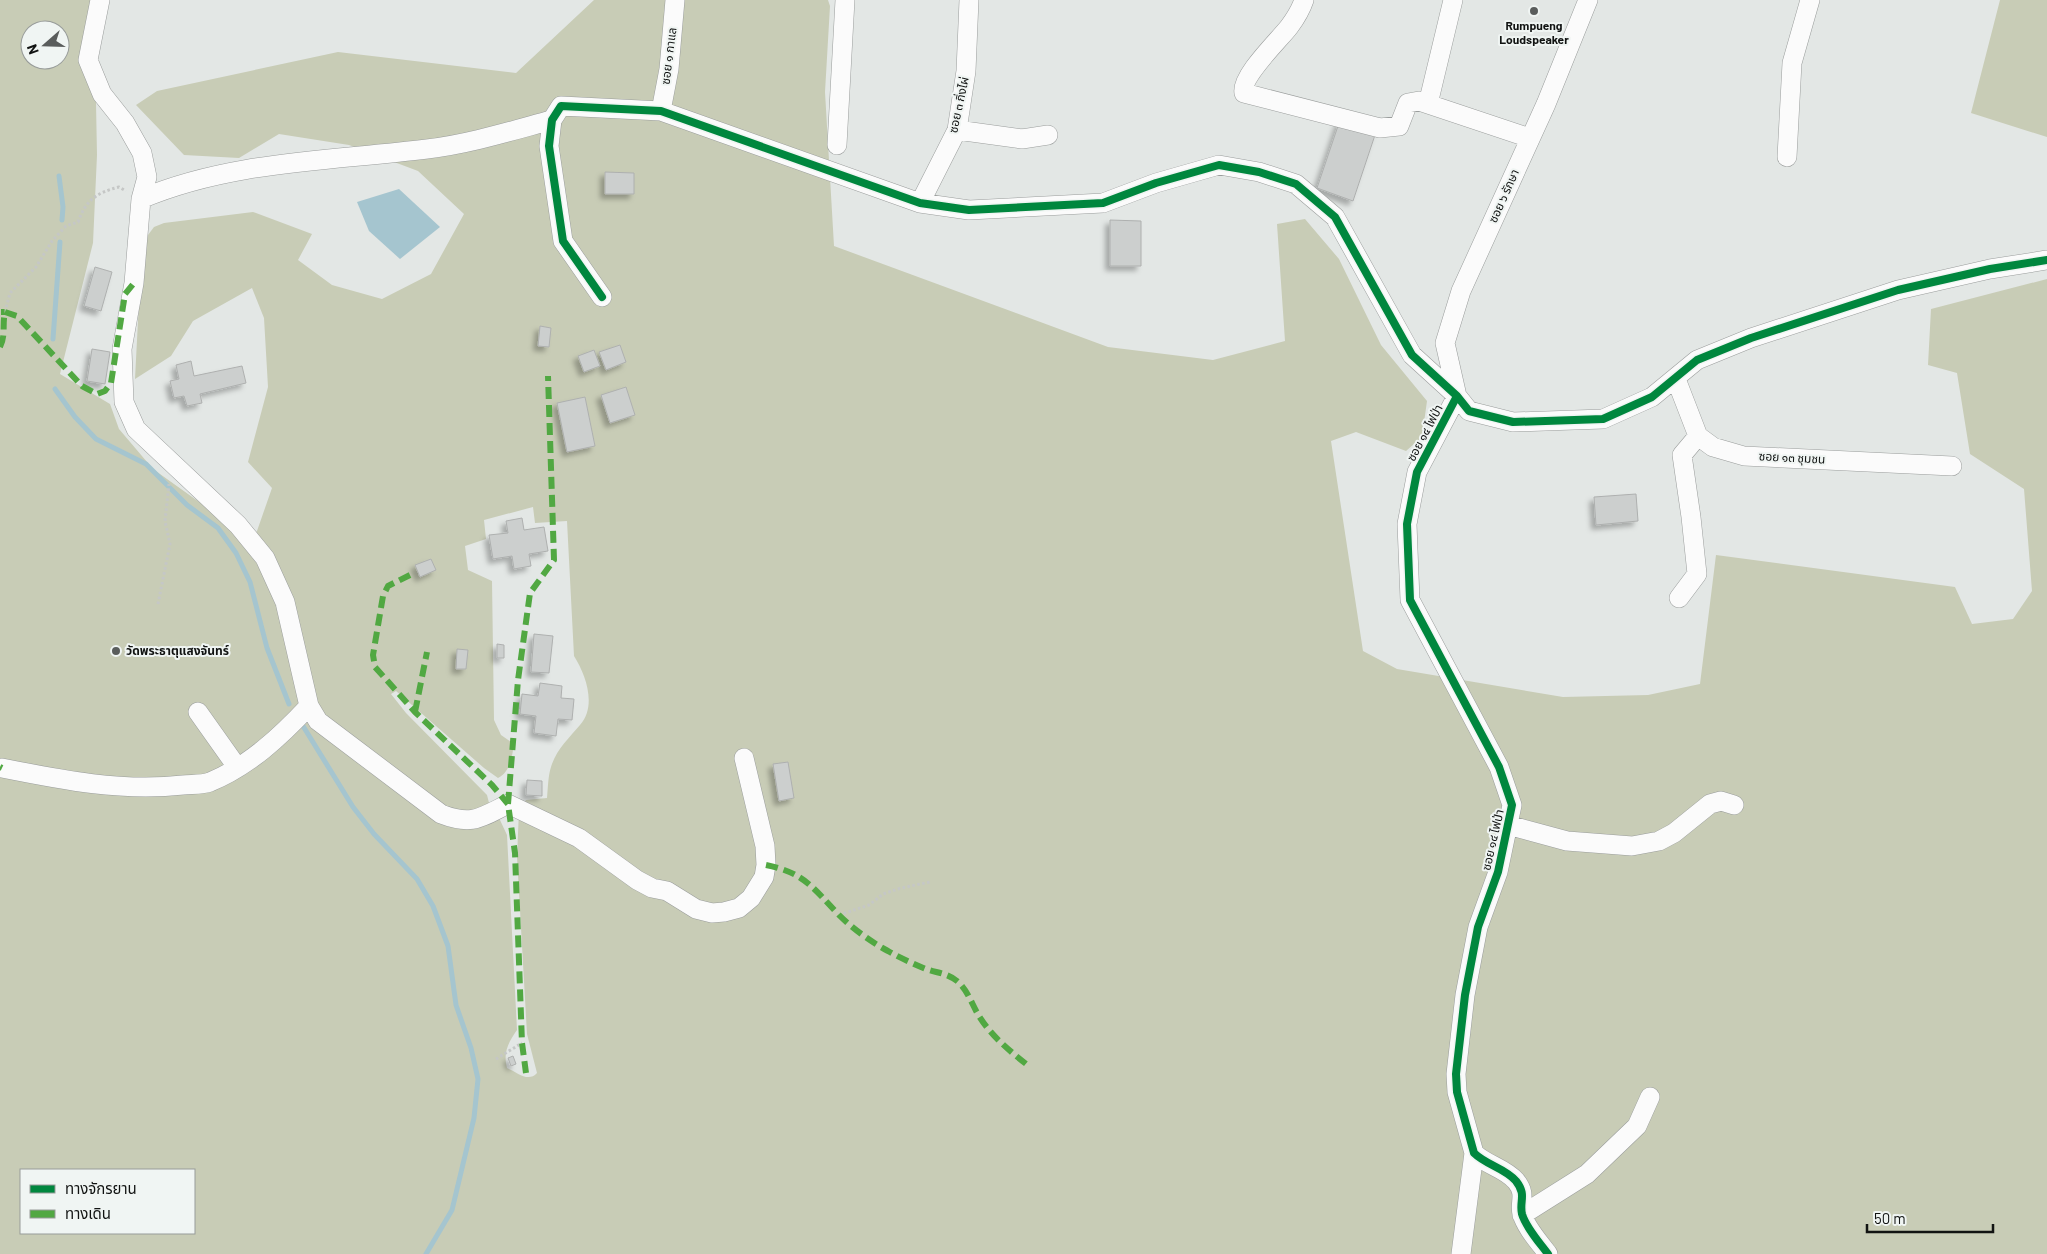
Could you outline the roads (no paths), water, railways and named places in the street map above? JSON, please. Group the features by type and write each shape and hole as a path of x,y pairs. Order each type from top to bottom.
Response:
{"street":[{"path":"100,0 88,60 102,94 125,123 142,153 147,177 141,199 134,283 122,349 124,402 136,429 238,525 265,558 285,602 309,706 318,721 441,814 459,821 475,820 508,804 579,838 637,880 652,888 667,891 696,908 712,913 739,908 751,898 764,878 765,846 744,758"},
{"name":"ซอย ๑ กาแล","path":"661,111 669,69 675,0"},
{"path":"837,145 845,0"},
{"name":"ซอย ๓ กิ่งไผ่","path":"920,202 957,130 966,71 969,0"},
{"path":"1304,0 1290,25 1250,73 1243,88 1244,93 1380,128 1399,126 1408,102 1413,101 1428,104 1530,138"},
{"path":"1428,104 1453,0"},
{"name":"ซอย ๖ รักษา","path":"1457,396 1445,343 1461,291 1530,138 1588,0"},
{"path":"1787,157 1792,63 1810,0"},
{"path":"602,297 563,241 549,146 552,120 561,106 661,111 920,202 969,210 1103,203 1156,183 1219,165 1259,172 1296,184 1335,218 1412,355 1457,396 1469,411 1513,422 1603,419 1652,397 1697,360 1752,338 1898,290 1990,269 2047,260"},
{"path":"141,199 203,177 307,161 428,149 552,120"},
{"path":"957,130 1022,138 1048,135"},
{"path":"1676,379 1698,436 1682,455 1692,517 1697,574 1679,598"},
{"name":"ซอย ๑๔ ไฟป่า","path":"1457,396 1417,472 1407,524 1410,600 1499,768 1512,805 1498,872 1478,927 1465,995 1456,1074 1457,1092 1474,1153"},
{"name":"ซอย ๑๓ ชุมชน","path":"1698,436 1714,447 1744,456 1952,466"},
{"path":"2,768 80,784 157,788 208,782 237,767 274,742 309,706"},
{"path":"198,712 237,767"},
{"path":"1508,825 1567,841 1632,846 1659,841 1674,833 1692,816 1710,804 1721,801 1734,805"},
{"path":"1522,1215 1587,1174 1637,1126 1650,1098"},
{"path":"1474,1153 1481,1160 1508,1174 1516,1181 1524,1195 1522,1215 1548,1254"},
{"path":"1461,1254 1474,1153"}],"water":[{"path":"399,189 440,227 400,259 369,231 357,202"}],"waterway":[{"path":"59,176 63,207 62,220"},
{"path":"53,339 60,242"},
{"path":"55,389 75,417 96,439 146,464 187,505 218,528 236,553 250,582 267,648 289,704"},
{"path":"303,726 353,807 374,834 417,879 433,906 448,946 456,1005 471,1048 478,1079 474,1118 452,1210 426,1254"}],"place":[{"name":"Rumpueng Loudspeaker","path":"1534,11"},
{"name":"วัดพระธาตุแสงจันทร์","path":"116,651"}]}
